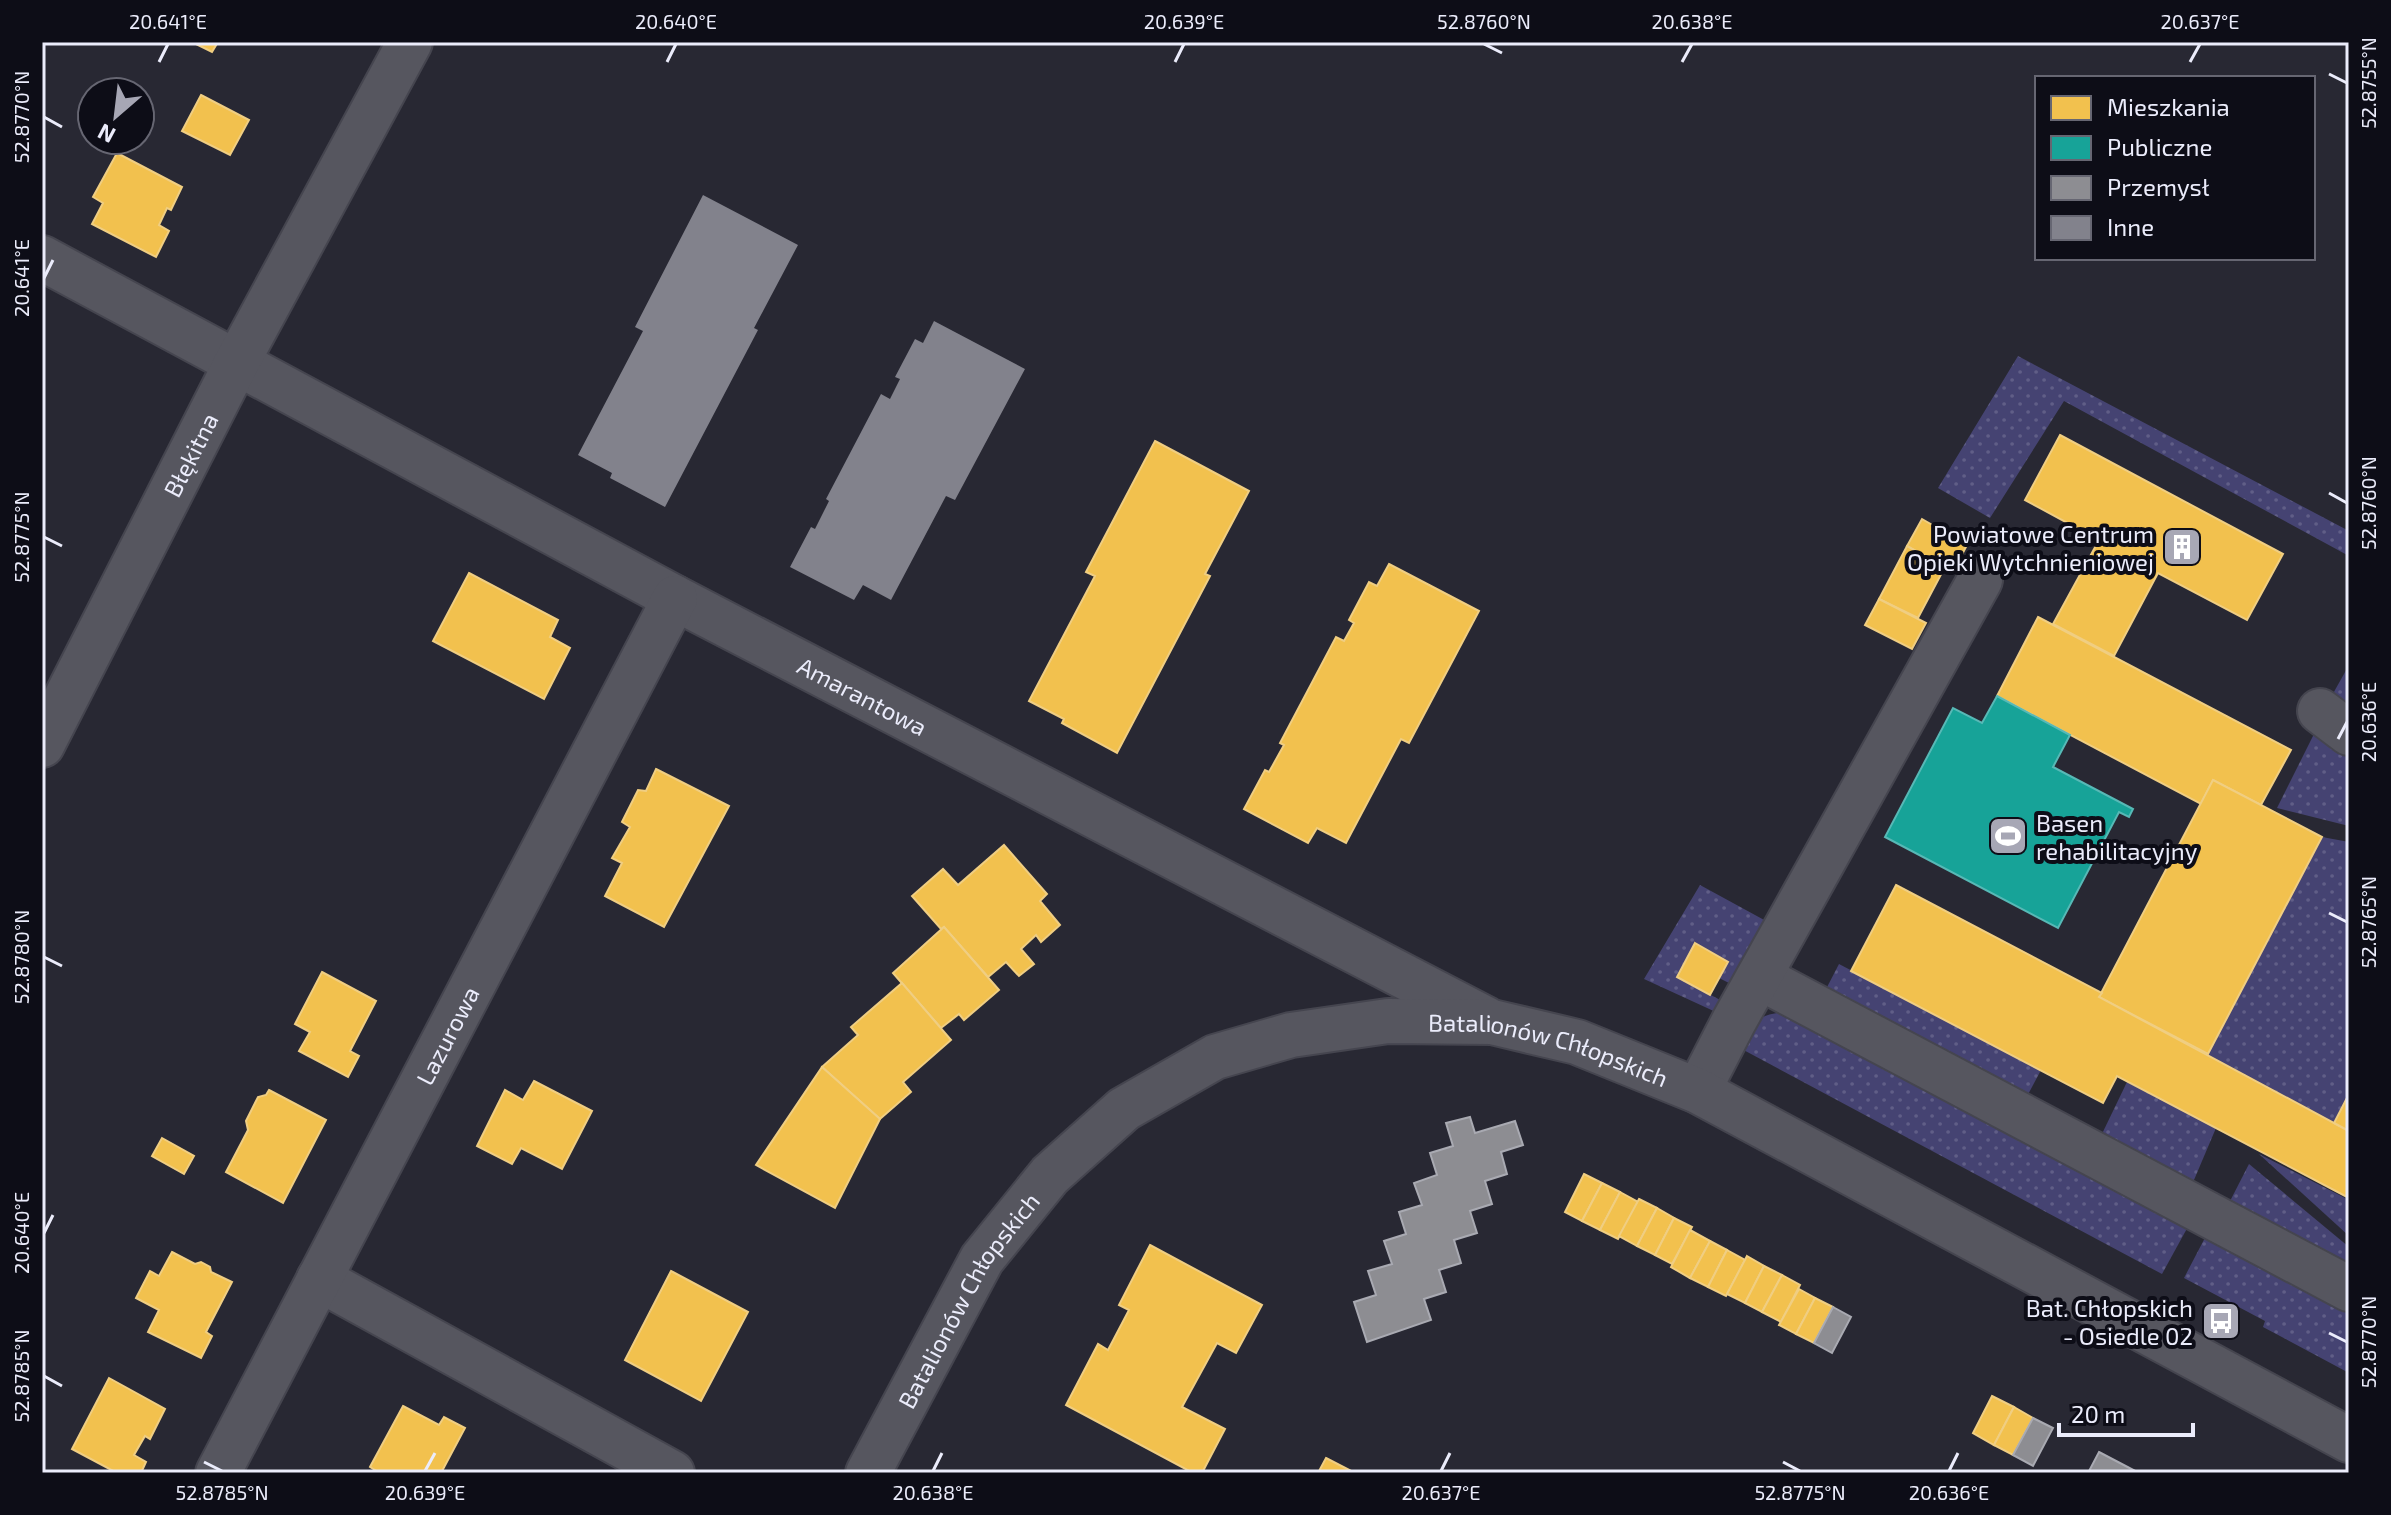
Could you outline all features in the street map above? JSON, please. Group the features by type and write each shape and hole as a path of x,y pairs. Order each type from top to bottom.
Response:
{"street":[{"name":"Błękitna","path":"42,745 237,362 410,42"},
{"path":"42,258 237,362"},
{"name":"Amarantowa","path":"237,362 675,598 1492,1022"},
{"path":"1698,1091 1980,580"},
{"name":"Lazurowa","path":"218,1473 675,598"},
{"path":"1759,977 2349,1289"},
{"name":"Batalionów Chłopskich","path":"868,1473 982,1259 1050,1175 1124,1109 1215,1057 1291,1035 1388,1021 1492,1022 1577,1042 1698,1091 2349,1440"},
{"path":"319,1279 672,1473"}],"shaded area":[{"path":"2018,356 2349,531 2349,556 2064,401 1990,518 1938,488"},
{"path":"2349,665 2349,711 2330,699"},
{"path":"2317,728 2349,747 2349,826 2277,808"},
{"path":"2322,837 2349,842 2349,1094 2334,1123 2207,1056"},
{"path":"1700,885 1766,921 1733,985 1719,978 1728,962 1695,943 1677,977 1724,1002 1718,1013 1644,979"},
{"path":"1839,964 2041,1070 2025,1100 1824,993"},
{"path":"1786,1012 2190,1223 2162,1274 1738,1047 1761,1018"},
{"path":"2127,1082 2216,1128 2191,1187 2100,1138"},
{"path":"2259,1154 2349,1200 2349,1236"},
{"path":"2249,1164 2349,1247 2349,1269 2227,1207"},
{"path":"2208,1232 2349,1306 2349,1373 2263,1327 2265,1321 2184,1278"}],"building: Mieszkania":[{"path":"192,42 218,42 212,52"},
{"path":"201,95 249,120 230,155 182,131"},
{"path":"115,156 123,156 182,187 171,210 167,208 159,225 169,231 156,257 92,224 103,203 93,197"},
{"name":"Powiatowe Centrum Opieki Wytchnieniowej","path":"2060,435 2283,554 2247,620 2158,573 2114,656 2053,624 2099,540 2025,500"},
{"path":"1155,441 1249,491 1205,574 1210,576 1117,753 1029,701 1095,576 1086,572"},
{"path":"1922,519 1967,545 1953,572 1907,546"},
{"path":"1907,546 1945,567 1918,618 1879,599"},
{"path":"1389,564 1479,611 1409,743 1401,739 1346,843 1317,828 1308,843 1244,809 1265,770 1269,772 1284,745 1280,743 1336,637 1344,641 1354,623 1349,620 1369,582 1377,586"},
{"path":"469,573 558,620 550,637 570,648 544,699 433,641"},
{"path":"1879,599 1926,623 1912,649 1865,625"},
{"path":"2038,617 2291,750 2261,805 2213,780 2201,804 1997,696"},
{"path":"656,769 729,806 664,927 605,896 622,863 612,858 630,827 622,822 638,790 646,791"},
{"path":"2213,780 2322,837 2208,1054 2099,997"},
{"path":"1004,845 1047,894 1040,901 1060,925 1041,942 1036,935 1021,949 1034,964 1019,976 1006,962 988,977 912,896 943,869 958,885"},
{"path":"1896,885 2102,993 2099,997 2349,1131 2349,1198 2117,1076 2103,1103 1851,971"},
{"path":"944,927 999,990 964,1020 959,1014 941,1028 893,973"},
{"path":"1695,943 1728,962 1710,995 1677,977"},
{"path":"322,972 376,1001 350,1051 359,1056 348,1077 299,1051 310,1032 295,1024"},
{"path":"902,983 951,1040 903,1082 911,1092 880,1119 822,1067 858,1035 851,1027"},
{"path":"822,1067 880,1119 835,1208 756,1165"},
{"path":"534,1081 592,1111 562,1169 521,1148 512,1164 477,1146 505,1090 523,1100"},
{"path":"269,1090 326,1120 283,1203 226,1172 248,1130 246,1121 258,1097 266,1095"},
{"path":"2349,1094 2349,1131 2334,1123"},
{"path":"162,1138 194,1156 184,1174 152,1156"},
{"path":"1584,1174 1602,1183 1582,1221 1565,1212"},
{"path":"1602,1183 1620,1192 1600,1230 1582,1221"},
{"path":"1620,1192 1638,1202 1618,1239 1600,1230"},
{"path":"1639,1199 1657,1208 1637,1246 1619,1236"},
{"path":"1657,1208 1674,1218 1655,1255 1637,1246"},
{"path":"1674,1218 1692,1227 1672,1264 1655,1255"},
{"path":"1690,1230 1710,1241 1690,1278 1671,1267"},
{"path":"1710,1241 1727,1250 1708,1287 1690,1278"},
{"path":"1150,1245 1262,1305 1236,1353 1217,1343 1182,1407 1225,1429 1202,1473 1193,1473 1066,1405 1098,1344 1108,1350 1129,1310 1119,1305"},
{"path":"1727,1250 1745,1260 1726,1296 1708,1287"},
{"path":"172,1252 195,1264 201,1262 210,1267 211,1272 232,1282 206,1332 212,1336 201,1358 148,1332 159,1310 136,1298 150,1271 159,1276"},
{"path":"1747,1256 1764,1266 1745,1303 1727,1294"},
{"path":"1764,1266 1782,1275 1762,1312 1745,1303"},
{"path":"671,1271 748,1312 701,1401 625,1360"},
{"path":"1782,1275 1800,1285 1781,1322 1762,1312"},
{"path":"1799,1289 1815,1298 1796,1334 1779,1325"},
{"path":"1815,1298 1833,1307 1814,1343 1796,1334"},
{"path":"109,1378 165,1409 150,1439 145,1436 134,1455 146,1462 141,1473 117,1473 72,1449"},
{"path":"1992,1396 2014,1407 1994,1445 1973,1433"},
{"path":"403,1406 439,1425 444,1417 465,1428 441,1473 380,1473 370,1467"},
{"path":"2014,1407 2033,1418 2013,1455 1994,1445"},
{"path":"1326,1458 1355,1473 1318,1473"}],"building: Publiczne":[{"path":"1997,696 2070,735 2053,767 2133,809 2129,817 2119,812 2058,928 1885,837 1953,708 1982,723"}],"building: Przemysł":[{"path":"1470,1117 1475,1133 1515,1121 1523,1145 1501,1152 1507,1174 1485,1181 1492,1204 1470,1211 1477,1233 1454,1240 1461,1263 1439,1270 1446,1292 1424,1299 1431,1320 1367,1342 1354,1302 1376,1295 1368,1271 1392,1264 1384,1241 1406,1234 1399,1212 1422,1205 1414,1183 1437,1175 1430,1153 1453,1146 1446,1123"},
{"path":"1833,1307 1851,1317 1832,1353 1814,1343"},
{"path":"2033,1418 2053,1428 2033,1466 2013,1455"},
{"path":"2099,1452 2139,1473 2088,1473"}],"building: Inne":[{"path":"703,195 798,245 754,328 758,330 665,507 610,478 612,473 578,455 643,331 635,327"},
{"path":"934,321 1025,369 955,500 946,496 891,600 863,585 854,600 790,567 811,527 815,529 829,501 826,499 881,394 890,399 900,379 895,377 915,339 923,343"}],"place":[{"name":"Powiatowe Centrum Opieki Wytchnieniowej","path":"2182,547"},
{"name":"Basen rehabilitacyjny","path":"2008,836"},
{"name":"Bat. Chłopskich - Osiedle 02","path":"2221,1321"}]}
